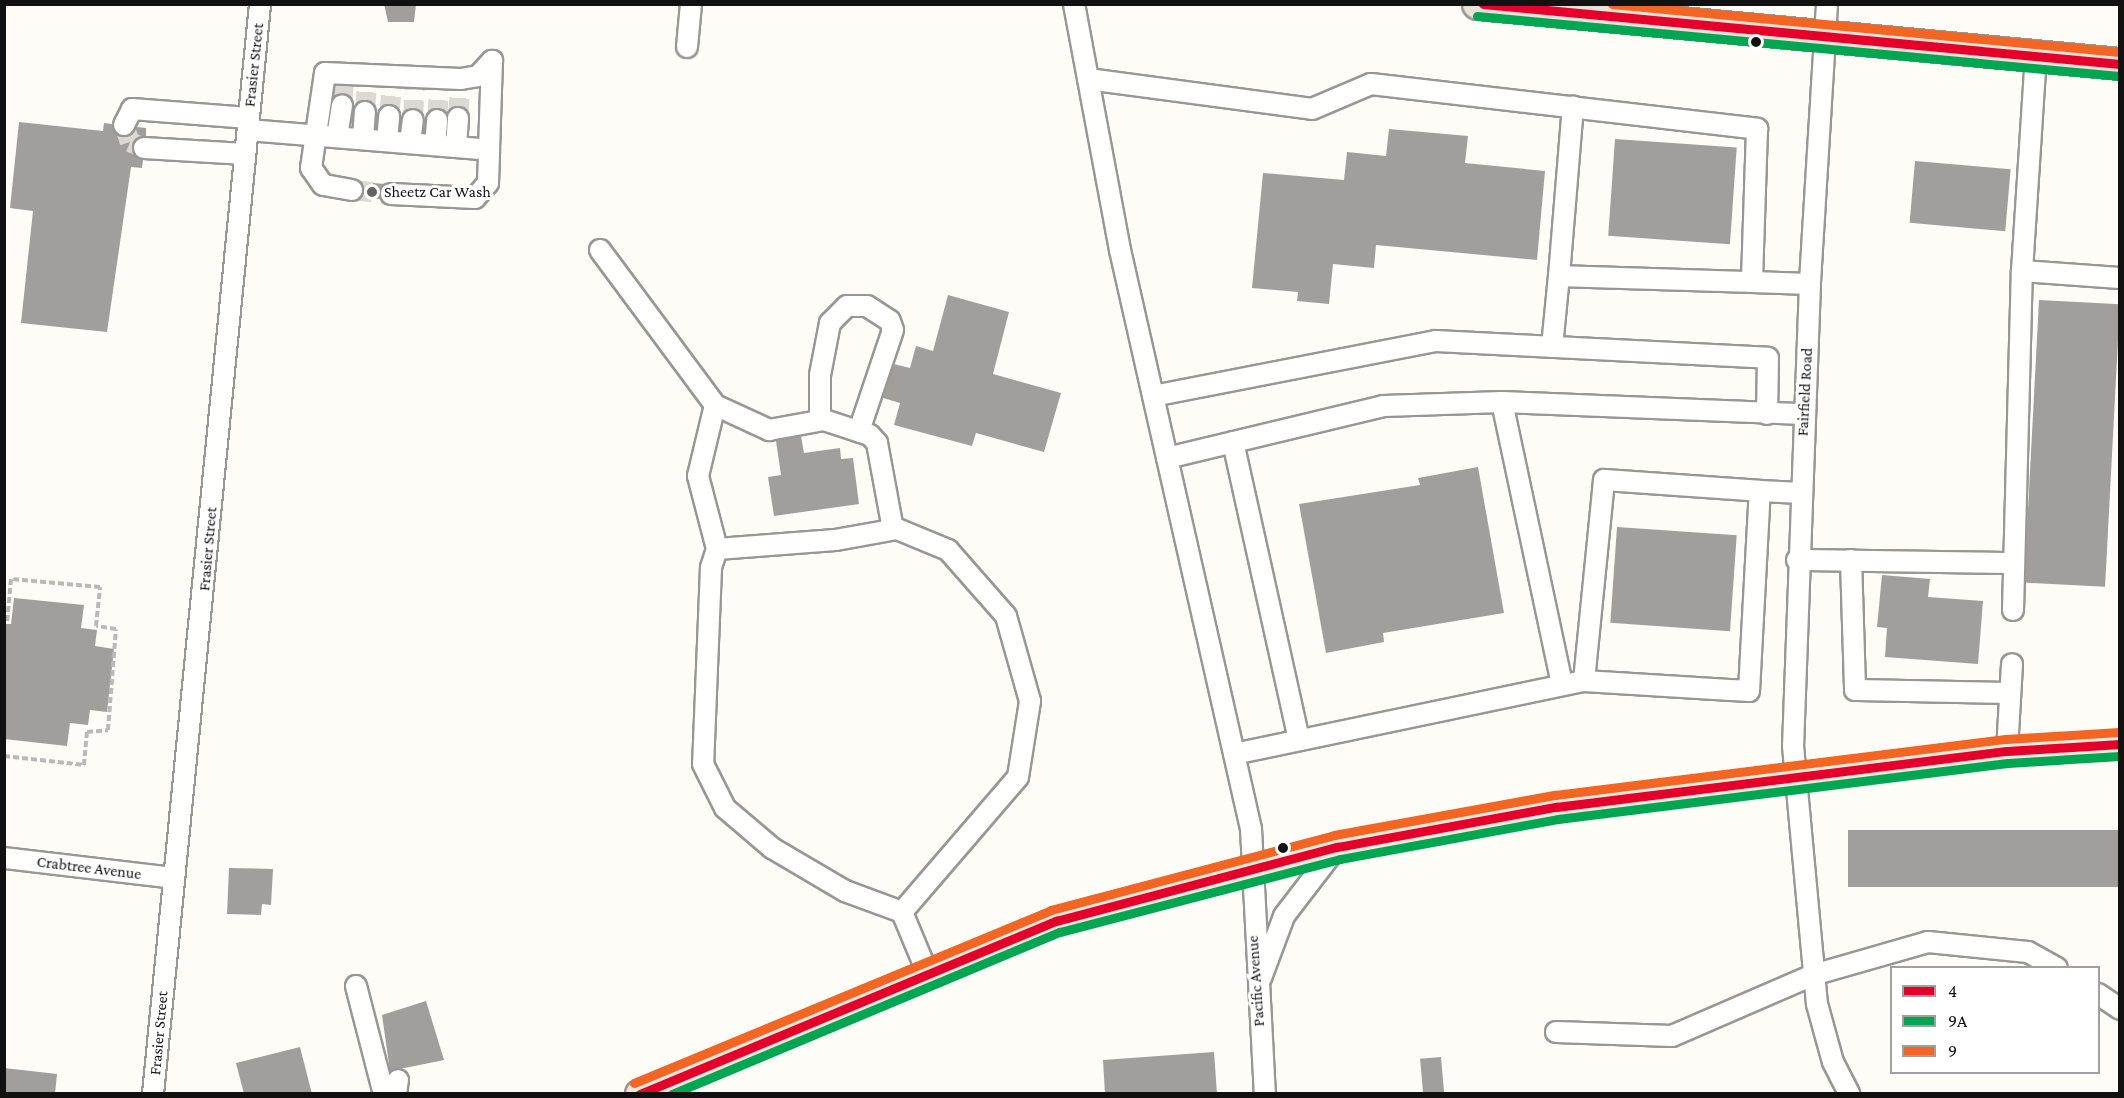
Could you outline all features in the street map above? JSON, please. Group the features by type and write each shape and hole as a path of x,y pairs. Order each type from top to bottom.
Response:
{"highway":[{"path":"1478,4 2120,64"}],"main road":[{"path":"639,1094 927,972 1056,921 1250,868 1337,847 1556,807 1797,779 2007,751 2120,744"}],"street":[{"name":"Frasier Street","path":"153,1094 260,4"},
{"path":"687,47 691,4"},
{"name":"Pacific Avenue","path":"1074,4 1153,396 1251,829 1250,868 1256,992 1265,1094"},
{"name":"Fairfield Road","path":"1827,4 1810,284 1797,560 1797,779 1813,975 1833,1062 1849,1094"},
{"path":"2013,609 2022,272 2036,56"},
{"path":"352,190 323,185 314,176 314,135 321,78 332,70 344,76 460,85 478,76 492,61 488,183 475,198 391,194"},
{"path":"1088,79 1312,109 1371,84 1757,129 1752,282"},
{"path":"337,137 342,105"},
{"path":"1552,347 1573,107"},
{"path":"123,125 132,109 314,135 489,150"},
{"path":"363,139 365,112"},
{"path":"387,141 389,117"},
{"path":"456,147 458,118"},
{"path":"410,143 413,120"},
{"path":"435,145 437,120"},
{"path":"144,148 245,154"},
{"path":"600,250 715,405 769,430 820,420 859,431 877,443 893,530"},
{"path":"2022,272 2120,278"},
{"path":"1559,276 1810,284"},
{"path":"820,420 820,375 830,323 848,306 867,306 890,321 893,330 859,431"},
{"path":"1153,396 1436,341 1768,358 1767,414"},
{"path":"1167,458 1384,406 1502,402 1804,414"},
{"path":"1502,402 1562,685"},
{"path":"715,405 698,476 717,549 711,568 703,753 711,782 725,808 772,848 845,891 902,912 927,972"},
{"path":"1233,442 1299,740"},
{"path":"1584,681 1604,480 1801,493"},
{"path":"1234,754 1584,681 1749,692 1760,490"},
{"path":"717,549 893,530 948,550 1006,616 1030,701 1018,777 902,912"},
{"path":"1797,560 2014,563"},
{"path":"1851,560 1855,690 2010,693"},
{"path":"2007,751 2012,664"},
{"path":"1256,992 1284,916 1337,847"},
{"name":"Crabtree Avenue","path":"4,858 174,878"},
{"path":"1556,1032 1672,1036 1813,975 1928,942 2028,952 2053,966"},
{"path":"356,986 392,1089"},
{"path":"2100,995 2120,1009"}],"path":[{"path":"4,756 84,765 87,732 108,730 116,629 96,626 100,587 11,579 7,623"}],"building":[{"path":"384,4 416,4 414,22 388,22"},
{"path":"19,122 103,131 104,123 112,124 124,137 137,127 146,128 146,136 132,147 143,160 142,168 131,167 107,332 21,323 33,211 10,208"},
{"path":"1389,129 1468,136 1465,163 1545,171 1537,260 1376,245 1374,268 1333,264 1329,304 1297,301 1298,292 1252,288 1263,173 1344,180 1347,152 1386,156"},
{"path":"1615,139 1737,148 1730,244 1608,236"},
{"path":"1915,161 2011,169 2005,231 1910,223"},
{"path":"361,182 385,184 380,199 361,198"},
{"path":"948,295 1009,312 993,374 1061,393 1044,452 976,433 972,446 894,425 900,403 883,398 894,364 910,368 916,346 933,351"},
{"path":"2039,300 2120,304 2105,587 2024,583"},
{"path":"801,436 804,453 840,448 841,459 853,458 859,504 774,516 768,477 781,475 776,441"},
{"path":"1478,467 1504,613 1383,633 1384,642 1326,653 1299,504 1420,485 1418,478"},
{"path":"1617,527 1737,535 1730,631 1610,623"},
{"path":"1882,575 1930,579 1928,597 1983,601 1978,664 1885,657 1887,628 1877,627"},
{"path":"14,598 84,605 81,628 97,630 95,646 114,649 107,712 90,710 88,725 70,723 67,746 4,739 4,624 11,624"},
{"path":"1848,830 2120,830 2120,887 1848,887"},
{"path":"229,868 273,869 271,905 262,904 261,915 227,914"},
{"path":"426,1001 444,1060 390,1071 382,1015"},
{"path":"300,1047 312,1094 244,1094 236,1063"},
{"path":"1214,1052 1217,1094 1105,1094 1103,1060"},
{"path":"1441,1057 1444,1094 1423,1094 1420,1059"},
{"path":"4,1068 57,1074 55,1094 4,1094"}],"tunnel":[{"path":"342,105 344,81"},
{"path":"365,112 367,83"},
{"path":"389,116 392,85"},
{"path":"413,120 415,87"},
{"path":"437,120 439,89"},
{"path":"458,118 460,90"},
{"path":"124,125 130,142 144,148"},
{"path":"352,190 391,194"}],"transit line":[{"name":"4","path":"1483,4 2120,64"},
{"name":"9","path":"1612,4 2120,52"},
{"name":"9A","path":"1477,16 2119,76"},
{"name":"9","path":"634,1083 1051,910 1334,835 1555,795 2006,739 2119,732"},
{"name":"4","path":"640,1094 1056,921 1337,847 1556,807 2007,751 2120,744"},
{"name":"9A","path":"672,1094 1060,932 1340,859 1558,819 2008,763 2120,756"}],"place":[{"name":"Sheetz Car Wash","path":"372,192"}]}
